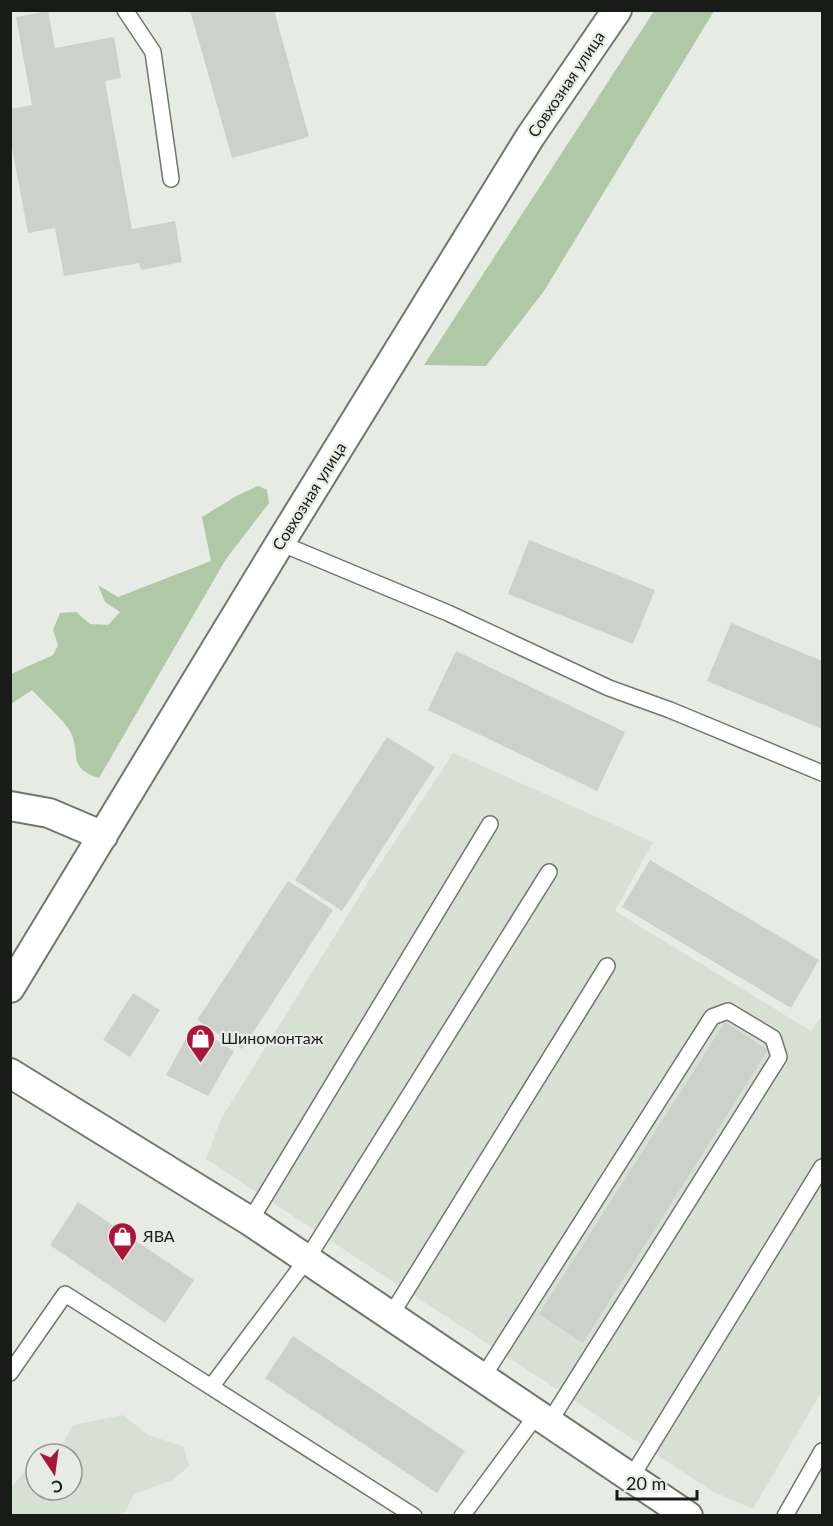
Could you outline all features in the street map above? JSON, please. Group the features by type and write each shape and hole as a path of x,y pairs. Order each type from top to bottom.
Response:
{"street":[{"name":"Совхозная улица","path":"10,988 530,137 617,10"},
{"path":"10,806 49,813 103,836"},
{"path":"10,1073 250,1221 688,1515"}],"lane":[{"path":"125,10 153,52 171,179"},
{"path":"280,543 448,613 609,688 670,710 822,773"},
{"path":"250,1221 490,824"},
{"path":"211,1387 307,1260 549,872"},
{"path":"391,1315 608,966"},
{"path":"462,1515 544,1417 779,1057 773,1038 728,1011 712,1017 483,1377"},
{"path":"632,1476 822,1167"},
{"path":"10,1373 65,1294 414,1515"},
{"path":"786,1515 822,1450"}],"shaded area":[{"path":"453,753 653,842 615,911 811,1031 822,1016 822,1391 753,1509 712,1491 206,1159 221,1119 370,879"},
{"path":"123,1415 148,1435 183,1446 189,1466 173,1480 134,1494 126,1511 116,1515 11,1515 11,1488 24,1472 24,1502 84,1502 84,1442 64,1442 73,1425"}],"green space":[{"path":"654,11 714,11 544,291 486,366 424,365"},
{"path":"258,486 267,490 269,503 226,559 99,778 89,774 79,765 69,729 32,690 11,704 11,674 53,655 58,645 53,630 60,613 76,612 90,624 108,625 120,612 105,602 98,585 118,597 211,561 202,517 238,495"}],"building":[{"path":"190,10 274,10 309,137 232,158"},
{"path":"48,11 55,48 114,37 121,78 105,81 132,229 175,221 182,262 141,270 139,263 64,276 55,228 28,233 10,137 10,109 32,105 16,17"},
{"path":"529,540 655,590 633,644 508,594"},
{"path":"731,623 822,661 822,729 707,681"},
{"path":"456,651 625,732 597,791 428,710"},
{"path":"387,737 435,767 342,911 295,880"},
{"path":"650,860 819,960 791,1008 622,907"},
{"path":"288,881 333,910 242,1049 197,1020"},
{"path":"133,993 160,1010 130,1057 103,1040"},
{"path":"725,1022 768,1050 583,1343 539,1314"},
{"name":"Шиномонтаж","path":"193,1026 234,1051 208,1096 166,1075"},
{"name":"ЯВА","path":"78,1202 194,1280 165,1323 50,1245"},
{"path":"293,1336 465,1451 437,1493 265,1378"}],"place":[{"name":"Шиномонтаж","path":"200,1064"},
{"name":"ЯВА","path":"122,1262"}]}
